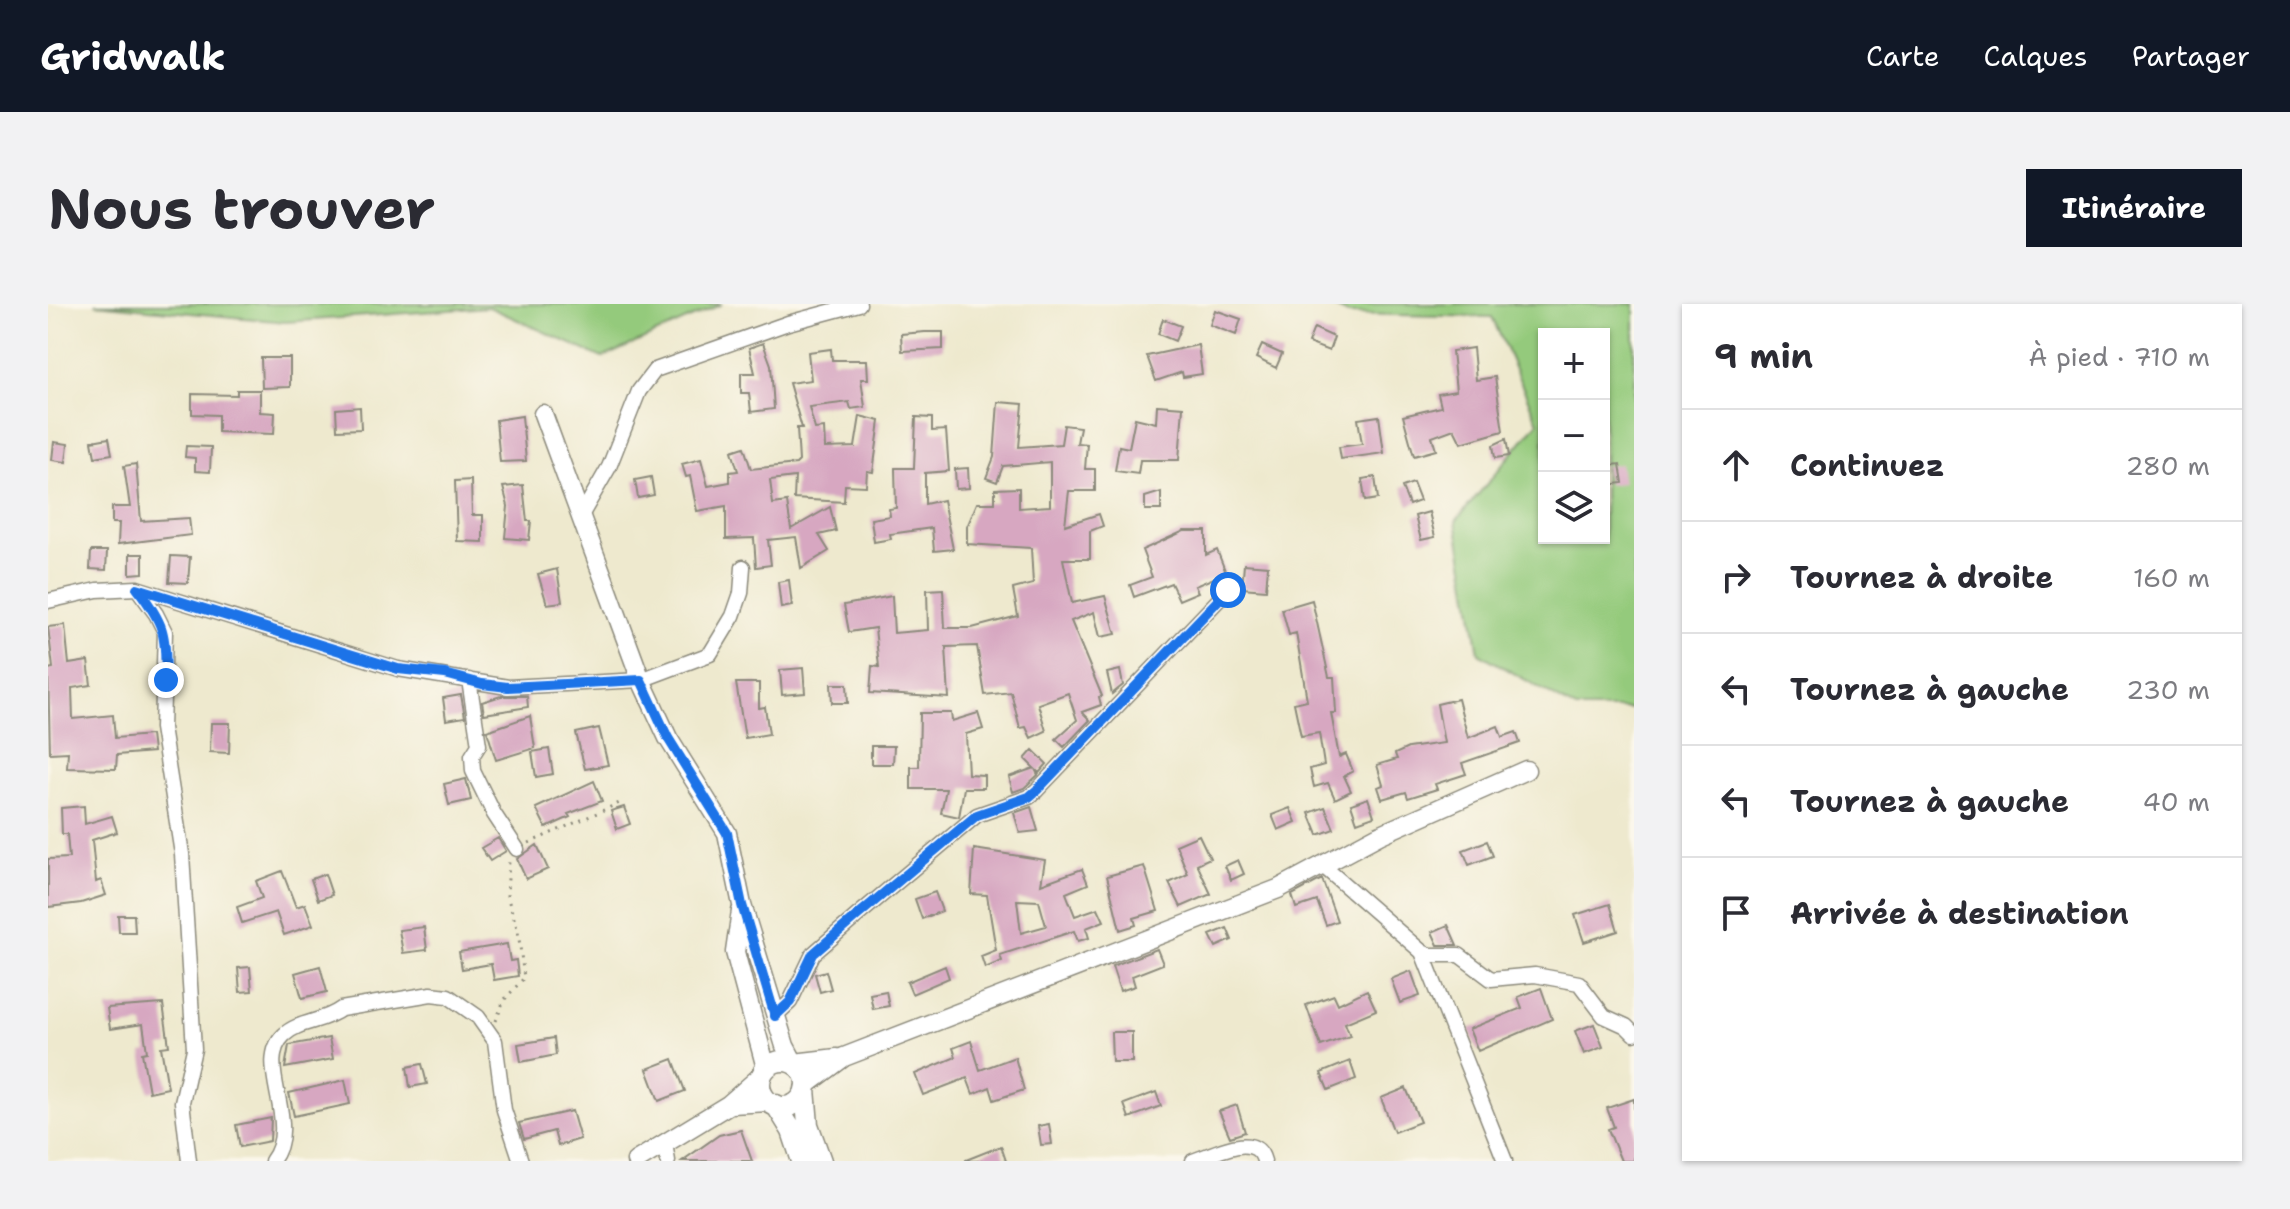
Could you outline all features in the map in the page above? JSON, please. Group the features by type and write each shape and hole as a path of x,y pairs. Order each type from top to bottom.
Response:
{"main road":[{"path":"802,1161 792,1131 761,1090 764,1072 779,1061 794,1063 804,1075 808,1125 821,1161"},
{"path":"773,1104 791,1105 805,1088"}],"street":[{"path":"582,514 609,467 639,391 655,370 788,323 859,304"},
{"path":"543,414 641,680 668,738 727,833 742,905 775,1016 794,1063 844,1057 1031,982 1204,919 1323,866 1379,835 1526,770"},
{"path":"48,601 97,590 137,588 398,669 508,687 641,680 710,654 733,616 743,567"},
{"path":"137,588 165,632 162,728 182,854 194,1049 182,1102 189,1161"},
{"path":"775,1016 790,1002 813,954 977,815 1029,797 1037,790 1228,590"},
{"path":"469,680 479,745 472,756 473,771 494,814 517,849"},
{"path":"1323,866 1422,952 1500,1159"},
{"path":"636,1161 666,1153 728,1105 764,1072 735,952 742,905"},
{"path":"1422,952 1459,955 1491,979 1535,975 1579,983 1604,1016 1626,1026 1634,1034"},
{"path":"272,1161 284,1134 273,1069 277,1043 285,1032 332,1016 341,1009 431,994 448,996 478,1017 495,1041 504,1110 521,1161"},
{"path":"805,1088 844,1057"},
{"path":"728,1105 773,1104"},
{"path":"1193,1161 1242,1144 1254,1146 1262,1152 1264,1161"}],"path":[{"path":"495,1041 504,1000 524,978 518,931 507,896 507,862 517,849 624,801"}],"green space":[{"path":"95,304 722,304 602,358 489,307 286,322"},
{"path":"1327,304 1634,304 1634,709 1576,709 1479,653 1456,521 1538,422 1492,317 1348,314"}],"building":[{"path":"1215,310 1241,319 1236,335 1210,325"},
{"path":"1163,319 1181,326 1175,341 1158,334"},
{"path":"1314,328 1334,337 1329,351 1308,343"},
{"path":"943,332 943,349 902,351 901,334"},
{"path":"763,343 771,365 774,409 751,412 749,393 741,393 741,373 755,373 749,348"},
{"path":"1198,345 1202,374 1183,377 1182,372 1156,381 1147,356"},
{"path":"1262,345 1282,354 1276,368 1256,358"},
{"path":"1473,348 1476,380 1495,377 1503,431 1461,443 1454,429 1432,437 1436,450 1414,456 1403,416 1441,407 1438,394 1456,391 1452,351"},
{"path":"831,349 832,360 867,360 868,379 861,379 865,407 851,409 849,402 809,407 815,429 824,428 825,448 855,447 860,416 880,421 873,472 867,471 866,486 845,485 844,502 794,499 795,477 770,480 773,504 787,502 791,529 830,507 836,531 819,535 829,551 801,568 796,537 768,540 771,565 756,567 754,538 726,539 726,506 697,511 690,476 686,477 682,464 701,459 708,486 730,482 730,472 738,471 732,451 744,447 751,469 796,464 799,461 797,428 802,428 789,383 811,380 808,352"},
{"path":"261,358 290,358 290,387 262,388"},
{"path":"237,390 260,390 260,412 275,413 274,434 218,432 218,415 192,414 192,394 237,395"},
{"path":"998,402 1023,404 1019,447 1061,444 1064,425 1080,427 1077,443 1087,444 1085,469 1095,469 1095,491 1069,491 1065,525 1099,514 1103,526 1090,531 1090,559 1063,559 1072,603 1105,596 1116,634 1100,637 1094,612 1071,621 1102,696 1099,697 1101,705 1082,712 1090,720 1064,747 1056,739 1077,720 1068,693 1038,704 1046,731 1031,738 1026,727 1020,728 1011,692 985,695 977,646 946,647 949,698 870,693 872,666 879,667 875,628 849,632 844,605 892,596 894,633 928,630 927,590 943,589 945,628 972,628 1018,616 1013,589 1033,584 1031,548 967,544 967,527 977,503 995,503 995,489 1019,488 1019,508 1050,506 1050,462 1003,466 997,482 986,478 994,457"},
{"path":"1157,405 1183,407 1179,460 1140,460 1138,474 1115,471 1119,446 1129,448 1135,418 1156,423"},
{"path":"360,407 361,429 337,430 336,409"},
{"path":"522,416 526,461 500,462 496,420"},
{"path":"1379,416 1384,453 1341,459 1339,447 1362,444 1358,419"},
{"path":"916,417 932,418 932,431 946,430 949,471 925,473 925,504 943,500 953,549 934,551 932,528 890,534 891,539 874,542 871,519 890,516 889,509 896,508 895,468 914,468"},
{"path":"109,438 112,454 95,457 92,441"},
{"path":"1506,439 1509,456 1495,458 1493,445"},
{"path":"54,442 68,444 66,462 52,460"},
{"path":"186,446 211,447 210,472 195,471 195,458 185,457"},
{"path":"136,464 141,521 189,518 191,535 118,544 119,523 112,523 112,507 130,507 124,466"},
{"path":"1620,464 1623,483 1610,485 1610,465"},
{"path":"968,468 969,488 956,489 955,469"},
{"path":"651,477 654,495 638,498 635,480"},
{"path":"1375,477 1378,499 1365,501 1362,479"},
{"path":"471,480 472,515 483,515 483,542 457,541 455,481"},
{"path":"1413,483 1420,501 1409,505 1402,487"},
{"path":"523,485 527,521 531,521 529,540 505,538 508,506 503,487"},
{"path":"1161,492 1161,510 1145,510 1145,497"},
{"path":"1429,512 1435,537 1421,540 1415,516"},
{"path":"1184,531 1206,531 1206,555 1217,550 1226,573 1195,586 1198,592 1179,600 1171,583 1134,597 1130,585 1152,577 1142,550"},
{"path":"91,551 107,551 106,570 90,569"},
{"path":"130,554 143,554 143,573 130,574"},
{"path":"171,556 190,557 188,583 169,582"},
{"path":"1244,564 1268,566 1266,590 1242,588"},
{"path":"557,569 562,602 547,604 538,574"},
{"path":"789,580 792,606 781,608 778,582"},
{"path":"1312,600 1329,677 1334,677 1336,713 1331,713 1339,757 1346,754 1353,771 1344,776 1351,791 1335,799 1328,783 1314,787 1310,769 1324,765 1319,733 1301,736 1294,703 1307,700 1296,633 1289,635 1282,609"},
{"path":"65,625 69,664 88,661 91,685 72,688 73,719 113,715 115,738 151,735 153,752 117,755 116,769 67,768 68,752 50,753 48,669 53,668 48,627"},
{"path":"803,668 805,693 782,695 780,670"},
{"path":"1120,670 1123,685 1112,694 1107,673"},
{"path":"736,683 759,683 759,708 765,707 769,734 745,738"},
{"path":"831,684 847,684 848,703 832,703"},
{"path":"461,695 465,717 446,720 443,698"},
{"path":"501,696 527,696 528,707 484,714 482,702"},
{"path":"1458,699 1468,738 1498,726 1502,737 1516,732 1520,743 1462,763 1466,774 1435,784 1437,789 1408,798 1406,792 1382,799 1378,787 1383,785 1377,765 1397,759 1395,754 1408,748 1444,743 1437,704"},
{"path":"920,713 951,713 952,721 978,713 983,729 966,734 968,774 984,775 984,788 964,788 959,817 941,813 946,789 911,789 911,767 919,767"},
{"path":"530,716 535,748 496,760 487,731"},
{"path":"211,723 230,723 229,753 210,752"},
{"path":"599,728 608,765 585,769 576,733"},
{"path":"871,746 894,746 893,764 871,764"},
{"path":"549,749 553,774 536,777 532,752"},
{"path":"1033,750 1047,764 1039,773 1035,769 1038,775 1024,788 1013,792 1009,777 1034,768 1025,759"},
{"path":"466,779 471,800 449,805 444,784"},
{"path":"594,781 602,801 568,814 570,817 546,828 536,808"},
{"path":"1368,798 1374,816 1357,822 1351,804"},
{"path":"84,806 85,824 112,816 117,832 92,840 96,882 101,880 106,895 81,903 48,907 48,859 69,858 67,834 62,834 61,808"},
{"path":"624,807 630,824 617,829 611,811"},
{"path":"1031,807 1038,831 1020,833 1014,813"},
{"path":"1325,807 1334,829 1318,835 1309,813"},
{"path":"1290,808 1296,822 1278,830 1272,815"},
{"path":"1199,835 1210,858 1197,864 1211,894 1181,907 1169,883 1188,874 1176,845"},
{"path":"498,838 506,851 490,861 481,848"},
{"path":"1487,841 1493,856 1469,865 1463,850"},
{"path":"537,845 548,869 526,879 517,859"},
{"path":"974,849 1045,860 1041,884 1082,869 1088,884 1066,893 1075,916 1098,908 1104,921 1086,928 1089,938 1078,941 1074,931 1000,955 1002,961 985,968 981,956 996,950 987,895 971,894","holes":["1017,900 1039,901 1046,926 1021,933"]},
{"path":"1238,860 1244,874 1231,880 1225,866"},
{"path":"1144,866 1158,911 1134,918 1136,925 1120,930 1107,876"},
{"path":"282,871 296,907 305,904 313,925 284,935 276,912 242,923 237,907 262,898 256,881"},
{"path":"325,874 332,895 318,900 311,879"},
{"path":"1322,879 1337,921 1326,925 1317,901 1296,908 1292,895"},
{"path":"935,892 942,911 922,919 915,899"},
{"path":"1610,904 1618,931 1584,942 1575,915"},
{"path":"118,915 134,915 135,932 119,932"},
{"path":"1448,925 1457,945 1438,945 1432,932"},
{"path":"424,927 427,950 403,953 399,930"},
{"path":"1227,928 1232,940 1216,947 1210,935"},
{"path":"507,944 510,961 516,960 518,976 494,980 491,964 462,969 459,952"},
{"path":"1157,949 1163,964 1132,976 1135,986 1120,991 1112,966"},
{"path":"320,966 327,992 302,998 295,973"},
{"path":"945,966 949,978 912,994 907,982"},
{"path":"250,967 252,991 240,992 238,968"},
{"path":"826,971 831,989 820,992 815,974"},
{"path":"1411,971 1420,996 1400,1003 1391,979"},
{"path":"1541,988 1552,1019 1478,1051 1469,1029 1522,1008 1518,997"},
{"path":"1367,990 1376,1010 1345,1023 1350,1036 1321,1046 1306,1005 1334,995 1338,1004"},
{"path":"886,991 889,1006 873,1009 870,994"},
{"path":"163,1004 169,1046 161,1047 168,1088 149,1092 142,1053 147,1052 143,1024 110,1029 107,1008"},
{"path":"1594,1024 1603,1047 1584,1054 1575,1031"},
{"path":"1111,1032 1132,1032 1132,1062 1112,1062"},
{"path":"329,1038 333,1059 285,1068 289,1045"},
{"path":"554,1038 556,1055 521,1062 518,1044"},
{"path":"971,1041 980,1070 1015,1057 1024,1090 994,1100 990,1087 973,1094 967,1078 923,1095 915,1074 956,1057 953,1048"},
{"path":"673,1059 685,1091 659,1101 647,1069"},
{"path":"1350,1061 1356,1079 1328,1090 1321,1073"},
{"path":"422,1064 427,1084 410,1087 407,1067"},
{"path":"345,1080 350,1104 294,1116 289,1093"},
{"path":"1406,1088 1420,1122 1394,1132 1381,1098"},
{"path":"1156,1092 1161,1106 1129,1118 1124,1104"},
{"path":"1634,1099 1634,1161 1621,1161 1608,1129 1614,1127 1607,1108"},
{"path":"1237,1105 1245,1132 1230,1137 1219,1111"},
{"path":"572,1111 580,1139 558,1146 554,1131 524,1139 519,1123"},
{"path":"271,1118 270,1141 240,1147 236,1125"},
{"path":"1049,1124 1052,1144 1041,1145 1038,1126"},
{"path":"741,1130 752,1161 682,1161 719,1135"},
{"path":"1001,1146 1006,1161 966,1161 966,1160"}],"route":[{"path":"166,680 165,632 137,588 398,669 445,674 508,687 641,680 668,738 727,833 742,905 775,1016 790,1002 813,954 977,815 1029,797 1037,790 1228,590"}]}
